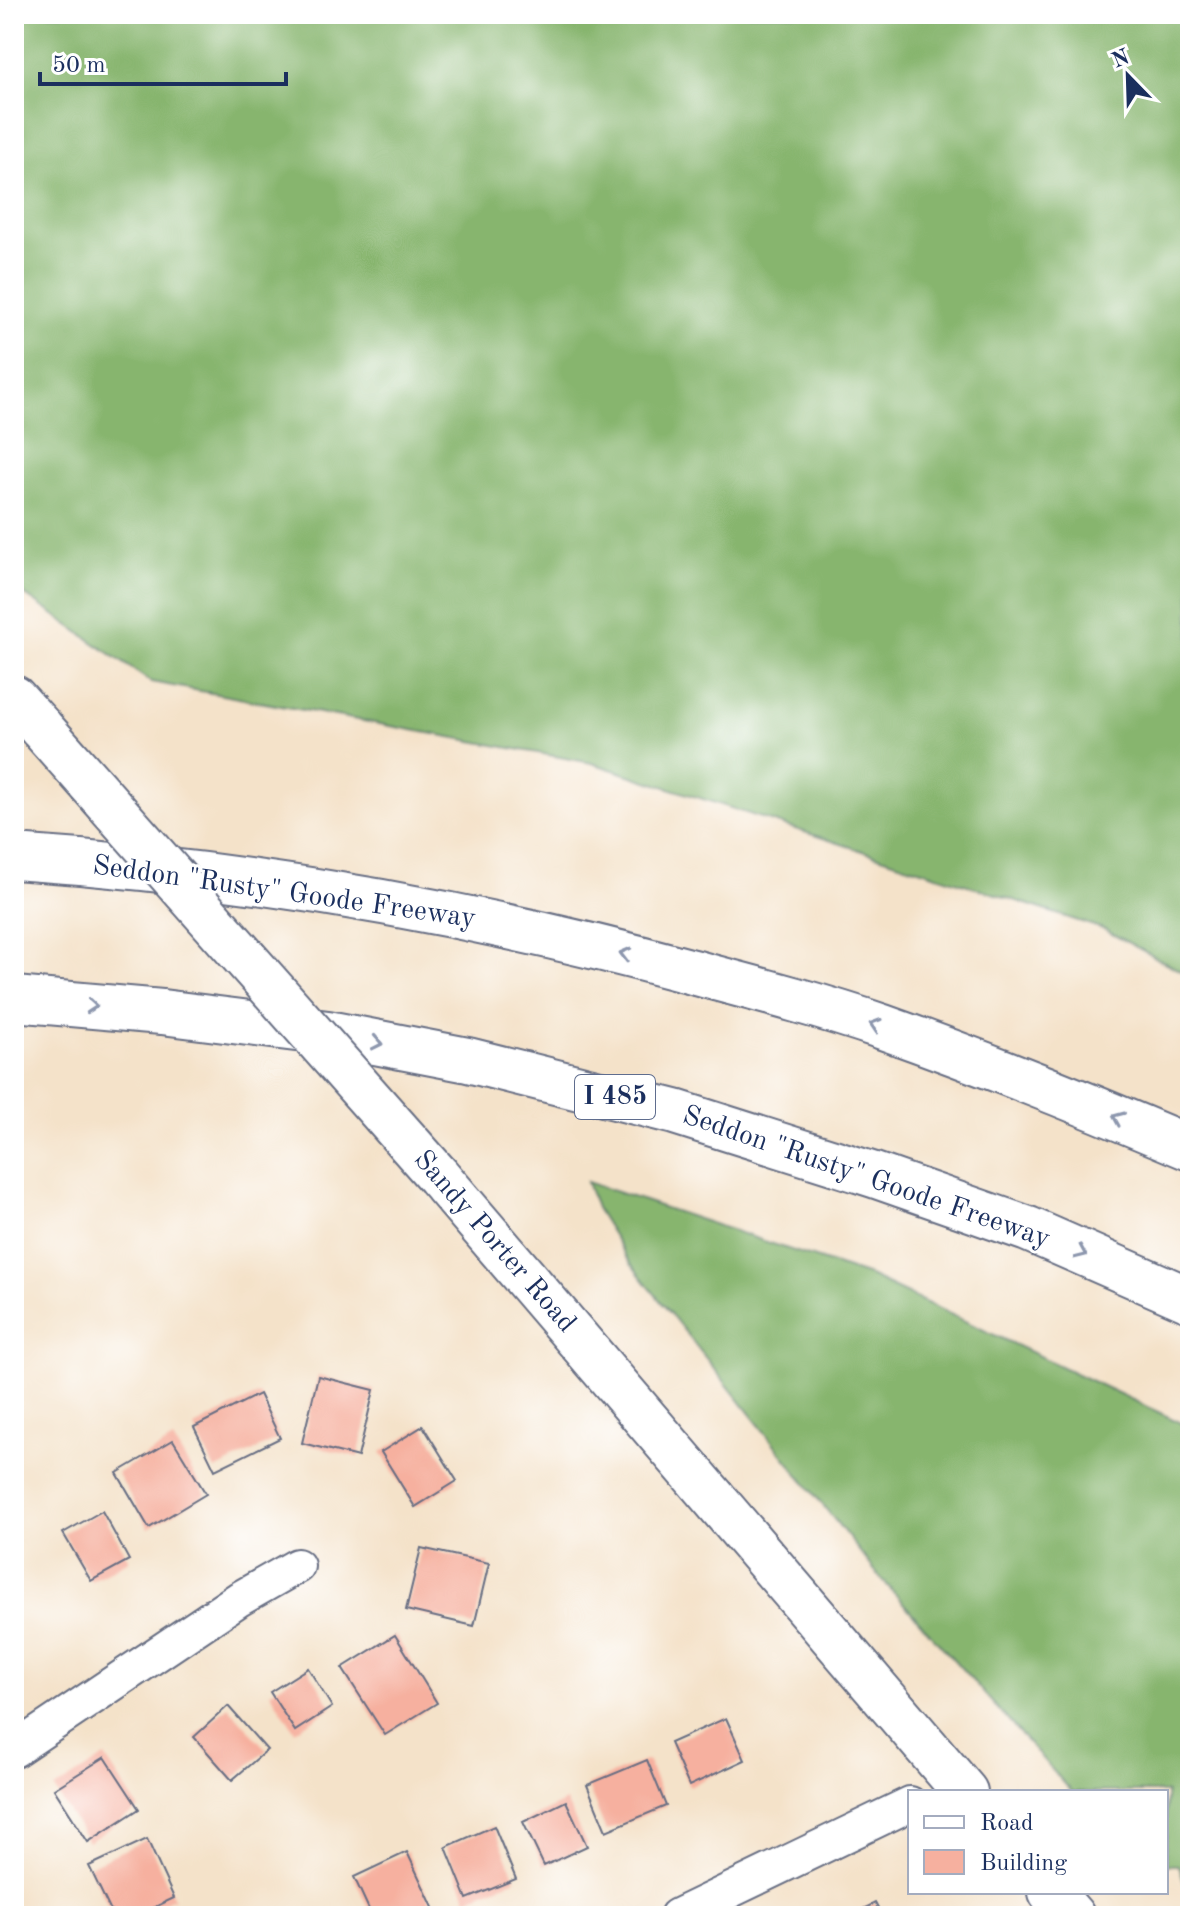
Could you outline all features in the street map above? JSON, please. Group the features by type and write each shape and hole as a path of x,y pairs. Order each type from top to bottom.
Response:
{"main road":[{"name":"Sandy Porter Road","path":"28,714 438,1176 952,1789"},
{"name":"Seddon \"Rusty\" Goode Freeway","path":"14,857 210,876 348,896 577,941 880,1026 1064,1095 1190,1148"},
{"name":"Seddon \"Rusty\" Goode Freeway","path":"14,999 162,1012 328,1033 468,1060 645,1104 874,1175 1028,1229 1190,1300"},
{"path":"1053,1894 1072,1916"}],"street":[{"path":"14,1750 239,1599 297,1566"},
{"path":"677,1916 908,1805"}],"green space":[{"path":"14,14 1190,14 1190,976 1103,929 592,763 151,682 14,587"},
{"path":"587,1182 869,1276 1190,1427 1190,1902 1179,1865 1168,1865 1168,1790 1070,1790 880,1577 631,1264 596,1208"}],"building":[{"path":"318,1376 374,1390 358,1457 302,1443"},
{"path":"259,1394 280,1438 215,1470 194,1427"},
{"path":"423,1426 457,1481 415,1507 381,1452"},
{"path":"173,1440 206,1494 149,1528 117,1473"},
{"path":"102,1511 129,1560 91,1581 63,1533"},
{"path":"421,1548 489,1563 474,1626 406,1610"},
{"path":"395,1635 437,1703 385,1735 342,1668"},
{"path":"308,1668 332,1707 295,1731 270,1692"},
{"path":"228,1706 267,1750 232,1780 194,1737"},
{"path":"726,1718 745,1760 689,1786 670,1743"},
{"path":"105,1757 139,1809 88,1842 54,1789"},
{"path":"647,1760 666,1806 606,1831 587,1785"},
{"path":"566,1801 587,1846 544,1866 523,1822"},
{"path":"494,1826 516,1879 467,1899 446,1847"},
{"path":"147,1839 174,1898 136,1916 113,1916 89,1866"},
{"path":"407,1852 437,1916 372,1916 354,1877"},
{"path":"875,1903 882,1916 849,1916"}]}
